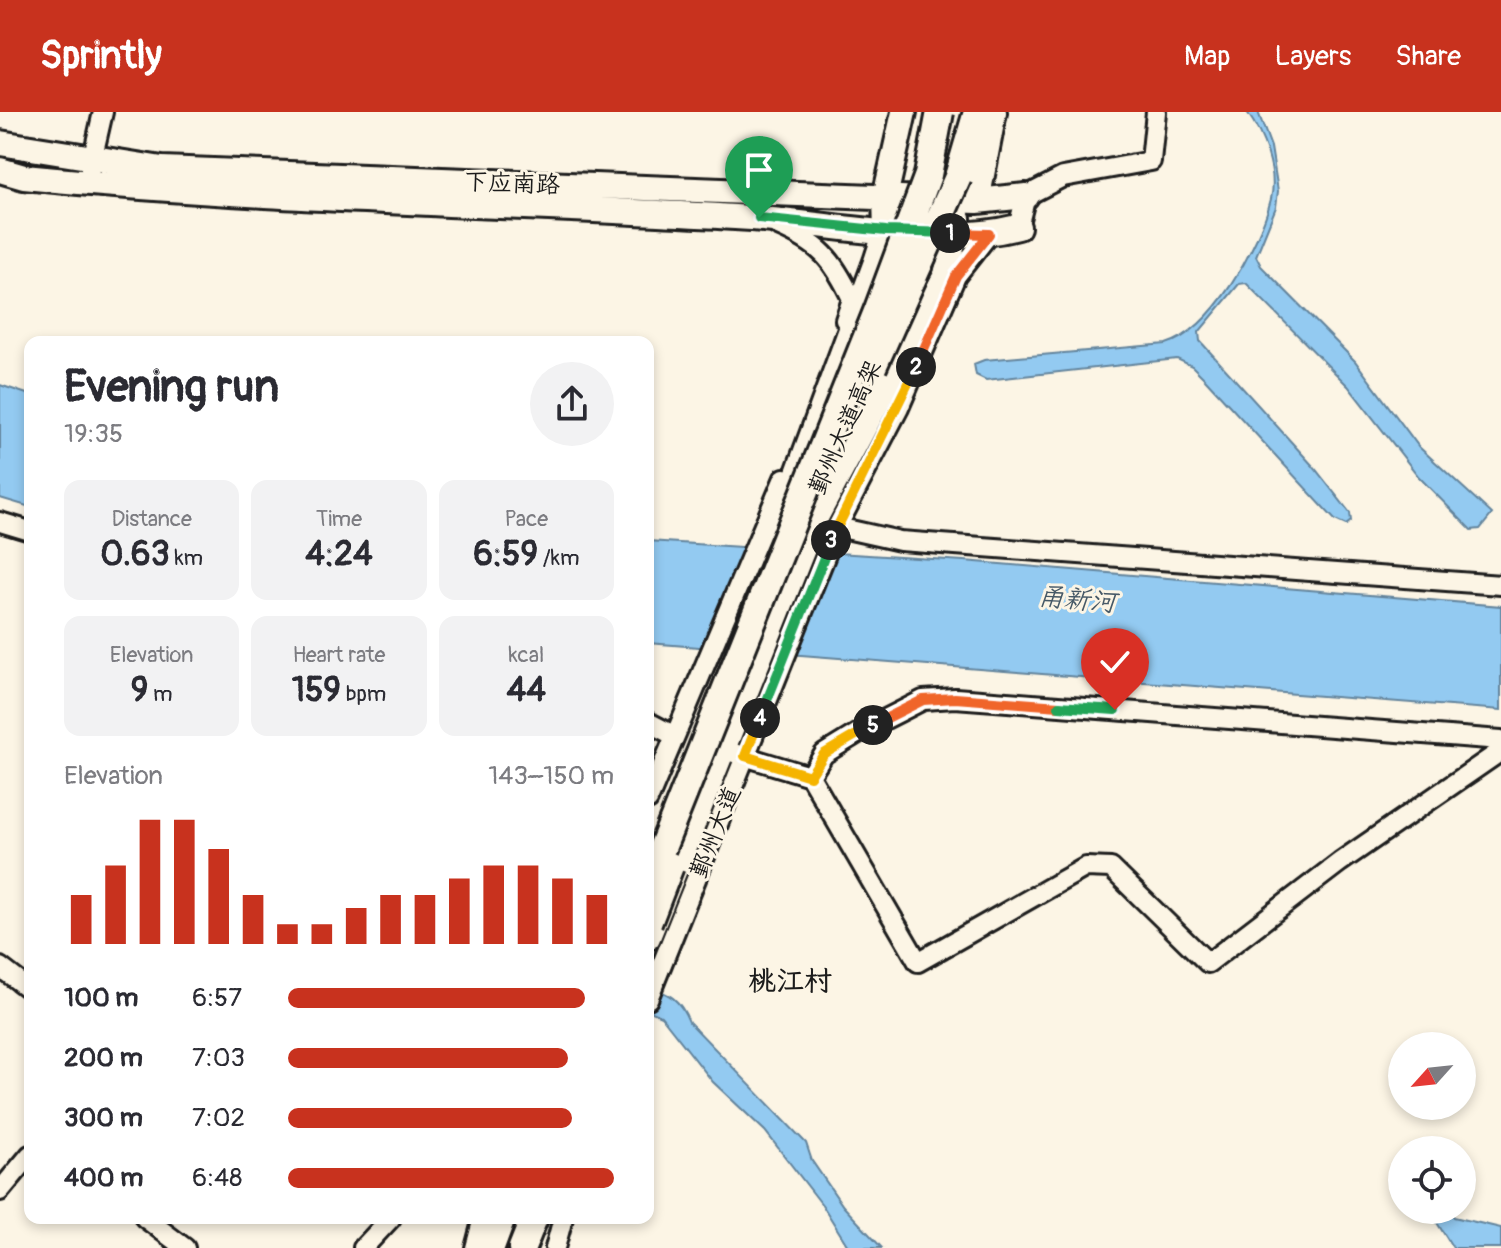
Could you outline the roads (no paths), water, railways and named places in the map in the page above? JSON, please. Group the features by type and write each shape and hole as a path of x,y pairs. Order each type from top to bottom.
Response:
{"highway":[{"name":"鄞州大道高架","path":"654,868 878,309 928,175 940,112"},
{"name":"鄞州大道高架","path":"654,907 804,518 958,177 977,112"},
{"path":"511,1248 518,1224"},
{"path":"525,1248 533,1224"}],"main road":[{"path":"654,838 706,683 770,531 886,231 885,197 904,112"},
{"name":"鄞州大道","path":"654,924 735,753 826,524 946,275 954,233 970,200 994,112"},
{"name":"下应南路","path":"0,143 162,169 970,200 1026,196"},
{"name":"下应南路","path":"0,170 24,177 182,193 410,200 759,218 886,231 989,234 1018,227"},
{"path":"492,1248 501,1224"}],"street":[{"path":"87,183 103,112"},
{"path":"1018,227 1026,196 1063,177 1151,161 1156,112"},
{"path":"759,218 799,235 835,262 852,299 770,531"},
{"name":"鄞州大道","path":"826,524 899,408 956,276 989,234"},
{"path":"0,522 24,529"},
{"path":"826,524 900,541 1501,585"},
{"path":"654,786 675,736 706,683"},
{"path":"810,776 824,754 858,733 923,700 955,698 1501,740"},
{"path":"654,725 675,736"},
{"path":"735,753 810,776 918,962 1086,867 1111,868 1208,963 1340,862 1501,751"},
{"name":"鄞州大道","path":"654,982 735,753"},
{"path":"0,967 24,985"},
{"path":"0,1191 24,1162"},
{"path":"153,1224 185,1248"},
{"path":"363,1248 385,1224"},
{"path":"475,1248 481,1224"},
{"path":"555,1248 561,1224"}],"water":[{"path":"1247,112 1258,112 1271,147 1278,191 1276,207 1256,256 1261,266 1355,361 1419,447 1492,514 1480,529 1471,530 1419,477 1348,386 1246,283 1239,284 1199,332 1200,341 1313,466 1350,513 1351,521 1346,525 1335,520 1192,366 1177,359 986,380 976,375 974,364 984,360 1166,344 1184,336 1201,322 1232,284 1245,262 1271,199 1273,188 1268,153"},
{"path":"0,385 24,393 24,505 0,498"},
{"name":"甬新河","path":"654,541 964,561 1501,606 1501,710 654,643"},
{"path":"654,989 678,1003 689,1022 806,1143 812,1161 843,1206 882,1248 849,1248 823,1206 765,1131 713,1082 661,1016 654,1013"},
{"path":"1476,1222 1501,1228 1501,1248 1453,1248 1438,1224"}],"district":[{"name":"桃江村","path":"790,980"}]}
